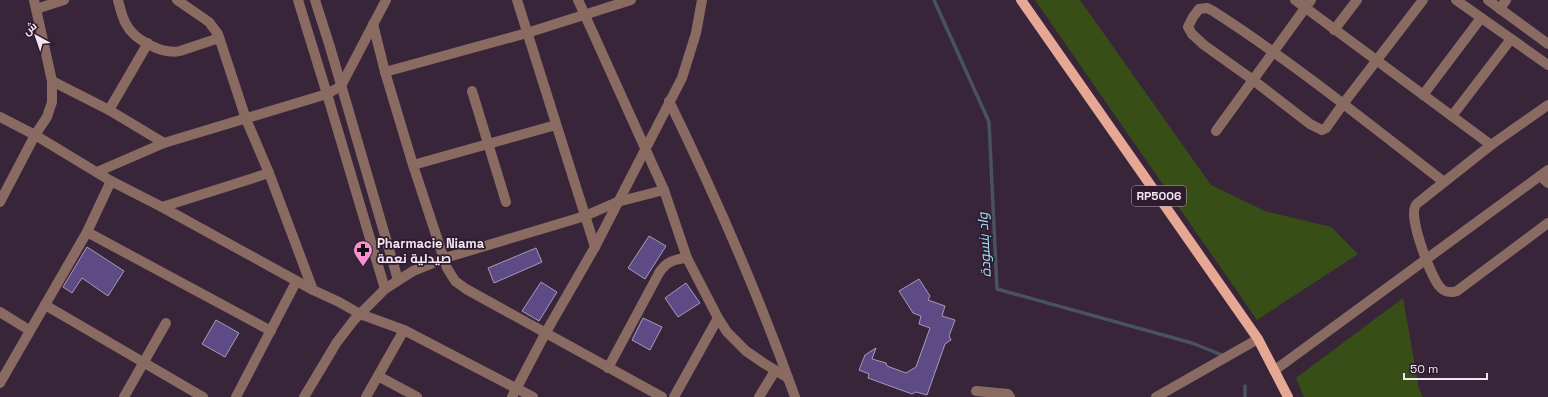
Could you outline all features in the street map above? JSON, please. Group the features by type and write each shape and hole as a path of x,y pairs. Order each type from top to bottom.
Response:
{"main road":[{"name":"RP5006","path":"1021,0 1258,338 1288,397"}],"street":[{"path":"0,202 51,108 53,94 52,81 35,4 64,0"},
{"path":"118,0 128,29 148,43 163,50 174,52 219,38"},
{"path":"178,0 209,22 215,29 246,119 269,173 313,290"},
{"path":"298,0 385,289"},
{"path":"315,0 398,280"},
{"path":"97,172 164,143 327,94 341,86 386,0"},
{"path":"517,0 595,247"},
{"path":"578,0 664,190 687,258 718,318 740,346 775,371 788,378"},
{"path":"385,72 585,16 616,2 632,0"},
{"path":"512,397 546,332 595,247 682,78 691,52 702,0"},
{"path":"1295,0 1308,4 1334,30 1491,145"},
{"path":"1334,30 1357,0"},
{"path":"1423,0 1343,104 1326,128 1321,130 1310,124 1253,80 1204,45 1188,29 1188,25 1195,13 1203,8 1213,11 1274,53 1343,104 1444,182"},
{"path":"1456,0 1548,65"},
{"path":"1488,0 1547,41"},
{"path":"1500,9 1506,0"},
{"path":"1216,131 1274,53 1308,4"},
{"path":"1423,95 1481,18"},
{"path":"373,24 385,72 413,166 450,274 458,284 662,397"},
{"path":"1452,116 1511,39"},
{"path":"109,110 148,43"},
{"path":"52,81 109,110 164,143"},
{"path":"472,91 506,202"},
{"path":"670,101 703,170 741,260 795,397"},
{"path":"1548,105 1491,145 1414,208 1416,230 1426,260 1440,287 1448,292 1454,292 1462,288 1548,223"},
{"path":"0,117 35,135 111,181 162,207 296,282 339,302 360,314 404,330 533,397"},
{"path":"413,166 556,125"},
{"path":"162,207 269,173"},
{"path":"1275,370 1544,173 1548,183"},
{"path":"0,383 29,330 87,232 111,181"},
{"path":"304,397 337,342 360,314 385,289 413,271 445,258 585,216 617,202 664,190"},
{"path":"87,232 271,331"},
{"path":"608,368 658,273 672,260 687,258"},
{"path":"236,397 296,282"},
{"path":"45,305 202,397"},
{"path":"0,312 29,330"},
{"path":"674,397 718,318"},
{"path":"124,397 166,323"},
{"path":"366,397 404,330"},
{"path":"1156,397 1258,338"},
{"path":"759,397 775,371"},
{"path":"378,376 417,397"},
{"path":"976,391 1008,394 1010,397"}],"green space":[{"path":"1035,0 1080,0 1211,185 1265,211 1331,227 1358,254 1257,320"},
{"path":"1403,298 1419,389 1423,397 1304,397 1296,378"}],"building":[{"path":"649,236 666,246 645,279 628,268"},
{"path":"87,247 124,271 108,296 82,278 72,293 63,287"},
{"path":"536,248 542,262 494,283 488,268"},
{"path":"919,279 930,296 928,300 945,306 942,316 955,320 949,336 951,340 945,344 927,395 916,392 912,394 868,378 869,374 859,370 865,355 876,348 872,359 886,363 887,366 906,373 916,367 930,328 919,324 921,316 913,313 899,291"},
{"path":"541,282 557,292 539,321 522,311"},
{"path":"686,283 700,303 678,317 665,298"},
{"path":"643,318 662,327 650,350 632,340"},
{"path":"216,320 239,333 225,357 202,344"}],"waterway":[{"name":"واد بنسودة","path":"934,0 989,122 997,289 1192,343 1222,355"},
{"name":"واد بنسودة","path":"1245,386 1245,397"}],"place":[{"name":"Pharmacie Niama صيدلية نعمة","path":"363,267"}]}
